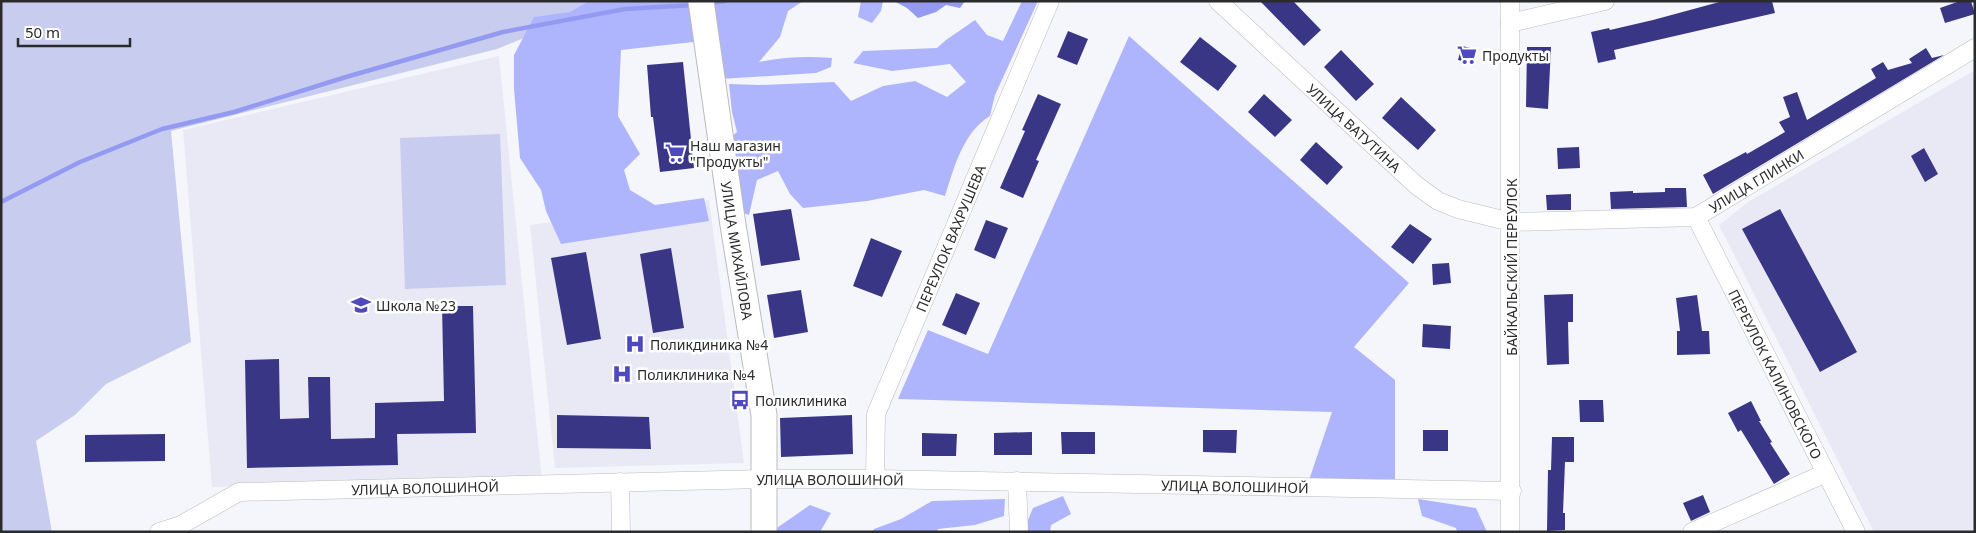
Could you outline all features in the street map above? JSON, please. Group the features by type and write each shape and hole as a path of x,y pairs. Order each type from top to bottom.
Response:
{"street":[{"name":"ПЕРЕУЛОК ВАХРУШЕВА","path":"875,478 876,414 1050,1"},
{"name":"УЛИЦА ВАТУТИНА","path":"1218,1 1416,185 1438,201 1458,209 1511,222"},
{"name":"БАЙКАЛЬСКИЙ ПЕРЕУЛОК","path":"1510,1 1512,491 1510,532"},
{"path":"1510,23 1605,1"},
{"name":"УЛИЦА МИХАЙЛОВА","path":"701,4 733,225 764,415 764,532"},
{"name":"УЛИЦА ГЛИНКИ","path":"1511,222 1696,217 1975,48"},
{"name":"ПЕРЕУЛОК КАЛИНОВСКОГО","path":"1696,217 1856,532"},
{"path":"1692,532 1826,473"},
{"name":"УЛИЦА ВОЛОШИНОЙ","path":"159,532 182,526 239,492 620,482 875,478 1512,491"},
{"path":"1017,481 1019,532"},
{"path":"620,482 621,532"}],"shaded area":[{"path":"1,1 615,1 497,49 171,131 191,342 106,384 75,415 36,441 52,532 1,532"},
{"path":"589,1 696,1 702,41 621,50 618,116 640,154 624,170 630,190 655,205 704,198 709,221 561,244 546,211 541,190 520,158 514,89 514,55 534,17 570,12"},
{"path":"706,1 803,1 788,11 780,37 759,62 795,57 832,58 831,67 816,73 720,79"},
{"path":"861,1 883,1 881,11 872,23 858,17"},
{"path":"894,1 965,1 960,8 946,5 936,12 918,18 907,8"},
{"path":"1022,1 1038,1 995,95 990,116 973,131 966,141 945,196 924,190 867,201 803,208 790,194 778,171 757,180 749,215 739,211 730,138 737,132 732,112 729,84 759,85 834,82 851,101 883,86 915,81 947,97 966,82 950,64 892,71 853,63 863,51 937,48 975,20 987,35 1003,41"},
{"path":"1129,36 1409,283 1354,347 1395,380 1395,479 1309,480 1332,412 898,399 928,330 988,354"},
{"name":"Школа №23","path":"499,56 542,480 212,487 183,130"},
{"path":"1975,70 1975,532 1874,532 1719,225 1748,202"},
{"path":"500,134 506,285 405,289 400,138"},
{"name":"Поликдиника №4","path":"709,200 744,463 555,468 530,225"},
{"path":"1063,496 1071,514 1051,525 1050,532 1023,532 1033,508"},
{"path":"1005,499 1004,516 975,525 938,529 937,532 872,532 874,529 901,519 932,501"},
{"path":"1418,499 1476,508 1487,532 1457,532 1456,528 1422,516"},
{"path":"810,505 831,513 820,532 771,532"}],"building":[{"path":"1260,1 1293,1 1321,30 1304,46"},
{"path":"1723,1 1772,1 1775,13 1614,50 1616,59 1598,63 1591,32 1609,28 1610,30 1653,20"},
{"path":"1960,1 1971,1 1975,14 1945,23 1940,8"},
{"path":"1068,31 1088,39 1077,65 1057,57"},
{"path":"1200,37 1237,66 1218,91 1180,62"},
{"name":"Продукты","path":"1462,46 1475,49 1472,63 1458,60"},
{"path":"1527,47 1551,47 1548,109 1526,107"},
{"path":"1926,48 1932,58 1944,55 1713,194 1703,175 1746,152 1747,154 1785,132 1779,122 1790,117 1783,97 1797,92 1807,120 1876,78 1871,69 1883,62 1888,70 1912,63 1909,59"},
{"path":"1341,50 1374,84 1356,101 1324,67"},
{"path":"683,62 694,168 660,172 653,117 651,117 647,65"},
{"path":"1038,94 1061,104 1036,160 1039,161 1023,198 1000,188 1025,131 1022,130"},
{"path":"1264,94 1292,120 1275,137 1248,112"},
{"path":"1401,97 1436,130 1418,150 1382,118"},
{"path":"1316,142 1343,167 1327,185 1300,160"},
{"path":"1579,147 1580,168 1558,169 1557,148"},
{"path":"1924,148 1938,174 1925,182 1911,156"},
{"path":"1665,188 1686,188 1687,207 1611,209 1610,192 1665,192"},
{"path":"1571,194 1571,210 1547,210 1546,195"},
{"path":"791,209 800,260 761,266 753,214"},
{"path":"1780,209 1857,352 1820,372 1742,229"},
{"path":"986,220 1008,228 995,259 974,250"},
{"path":"1410,224 1432,239 1413,264 1391,247"},
{"path":"871,238 902,251 882,297 853,286"},
{"path":"671,248 684,328 653,333 640,254"},
{"path":"586,252 601,339 567,345 551,258"},
{"path":"1449,263 1451,283 1433,285 1432,264"},
{"path":"801,290 808,332 774,338 767,295"},
{"path":"956,293 980,303 966,335 942,325"},
{"path":"1573,294 1573,322 1568,322 1569,364 1547,365 1544,295"},
{"path":"1697,295 1702,331 1709,331 1710,354 1677,355 1677,331 1680,331 1676,298"},
{"path":"442,306 473,306 476,433 397,434 398,465 247,468 245,360 279,359 280,419 309,418 308,377 330,377 331,439 375,438 375,403 444,401"},
{"path":"1423,324 1451,326 1450,349 1422,347"},
{"path":"1579,400 1603,400 1604,422 1580,422"},
{"path":"1751,401 1761,421 1759,421 1772,442 1770,443 1790,474 1774,484 1741,430 1738,432 1728,413"},
{"path":"557,415 649,417 651,449 557,448"},
{"path":"852,415 853,454 781,457 780,418"},
{"path":"1203,430 1237,430 1236,453 1203,452"},
{"path":"1423,430 1448,430 1448,451 1423,451"},
{"path":"1032,432 1032,455 994,455 994,433"},
{"path":"1061,432 1095,432 1095,454 1062,454"},
{"path":"922,433 957,434 956,456 922,456"},
{"path":"165,434 165,461 85,462 85,435"},
{"path":"1552,437 1574,437 1574,462 1565,462 1563,513 1565,513 1565,530 1547,531 1548,470 1551,470"},
{"path":"1703,495 1710,512 1691,521 1683,503"}],"waterway":[{"path":"709,3 725,1"},
{"path":"1,202 80,162 162,129 234,112 346,77 503,32 625,9 694,5"}],"place":[{"name":"Продукты","path":"1467,55"},
{"name":"Наш магазин \"Продукты\"","path":"675,153"},
{"name":"Школа №23","path":"361,305"},
{"name":"Поликдиника №4","path":"635,344"},
{"name":"Поликлиника №4","path":"622,374"},
{"name":"Поликлиника","path":"740,400"}]}
